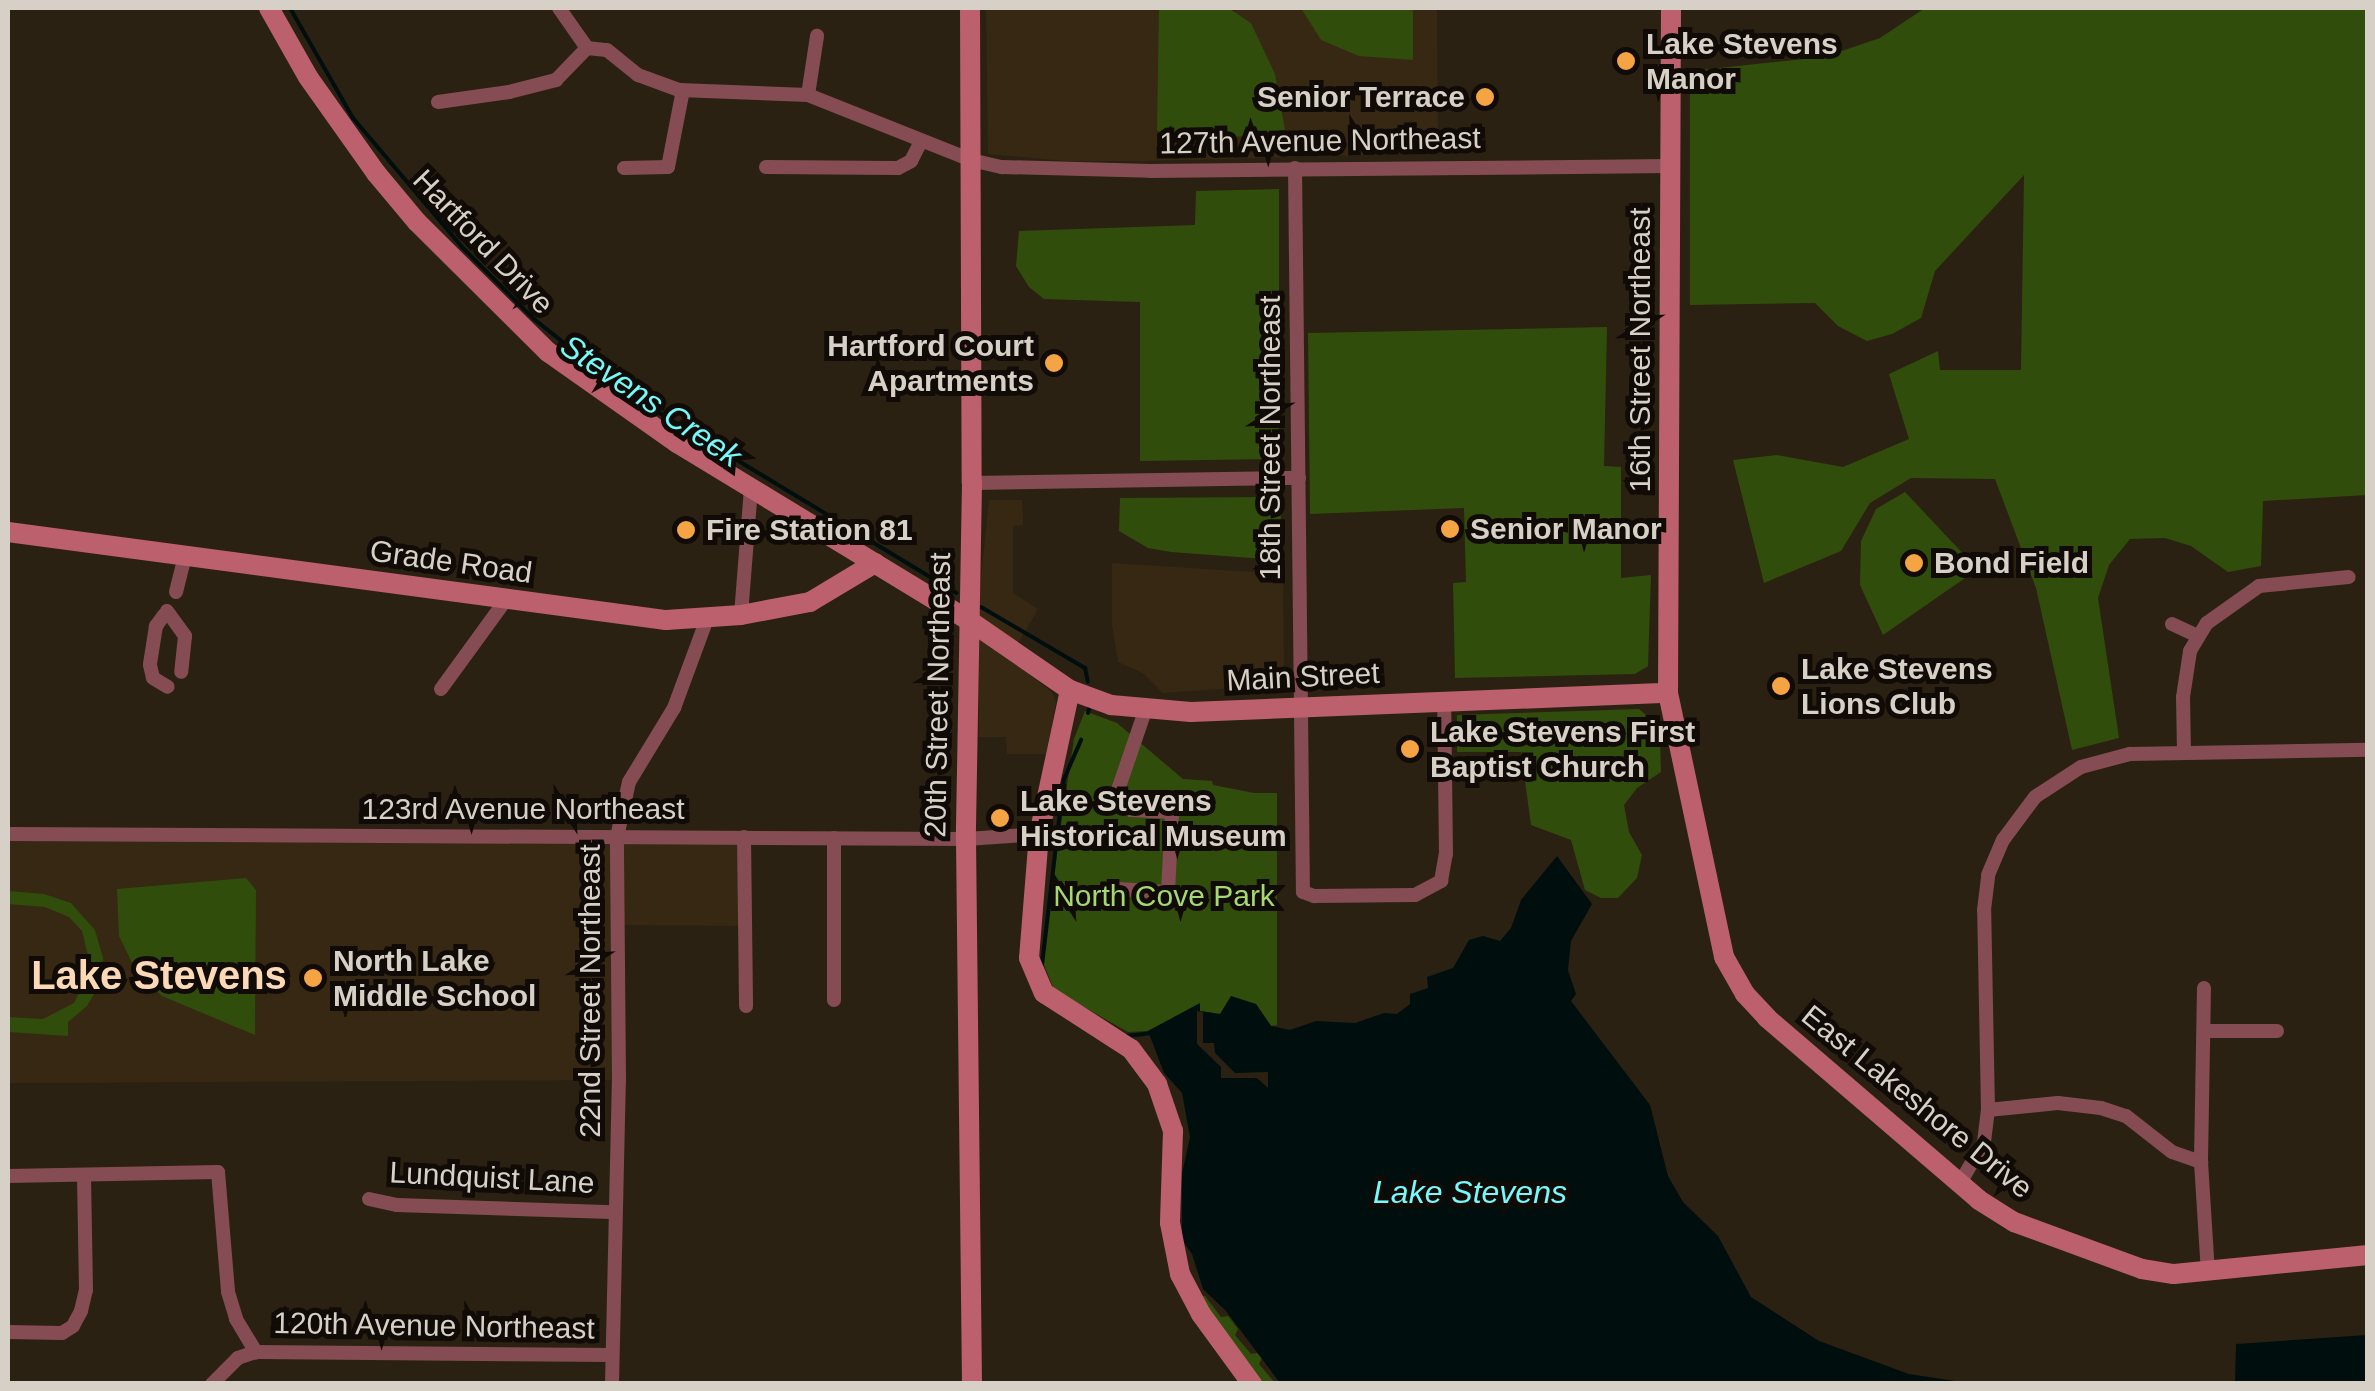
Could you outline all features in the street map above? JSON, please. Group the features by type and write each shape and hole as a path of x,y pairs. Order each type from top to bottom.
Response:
{"main road":[{"name":"Hartford Drive","path":"269,8 308,77 376,173 505,313 585,382 875,563 967,607"},
{"name":"20th Street Northeast","path":"970,8 972,482 966,838 972,1384"},
{"name":"16th Street Northeast","path":"1668,693 1671,8"},
{"name":"Grade Road","path":"8,532 634,617 707,619 810,602 875,563"},
{"name":"Main Street","path":"967,607 1070,690 1111,705 1145,711 1668,693"},
{"path":"1070,690 1039,834 1029,958 1035,979 1056,1005 1131,1049 1157,1084 1173,1131 1170,1223 1180,1274 1201,1314 1252,1384"},
{"name":"East Lakeshore Drive","path":"1668,693 1716,929 1724,956 1746,994 1782,1031 1960,1183 2014,1222 2142,1269 2208,1272 2368,1254"}],"street":[{"path":"438,102 510,92 556,80 587,48 559,8"},
{"path":"808,95 818,36"},
{"name":"127th Avenue Northeast","path":"587,48 607,50 638,74 683,90 808,95 971,160 1053,170 1670,166"},
{"path":"624,168 668,166 683,90"},
{"path":"766,167 898,168 911,161 922,140"},
{"name":"18th Street Northeast","path":"1295,168 1303,892 1415,895 1441,881 1446,854 1444,700"},
{"path":"972,482 1299,478"},
{"path":"741,615 752,488"},
{"path":"176,592 185,556"},
{"path":"2184,753 2184,697 2190,651 2207,624 2259,586 2349,576"},
{"path":"441,689 505,601"},
{"path":"168,686 153,678 150,665 156,626 165,613 185,636 181,672"},
{"name":"22nd Street Northeast","path":"612,1384 612,1212 619,1080 618,837 629,782 674,708 707,619"},
{"path":"2172,624 2198,636"},
{"path":"1117,889 1168,892 1172,812 1131,810 1119,804 1119,787 1145,711"},
{"path":"1960,1183 1984,1142 1988,1110 1984,910 1988,875 2017,817 2053,784 2104,759 2184,753 2368,750"},
{"name":"123rd Avenue Northeast","path":"8,834 966,838 1039,834"},
{"path":"744,837 746,1006"},
{"path":"834,838 834,1000"},
{"path":"2204,988 2201,1162 2208,1272"},
{"path":"2204,1031 2277,1031"},
{"path":"1988,1110 2058,1102 2101,1108 2126,1116 2172,1152 2201,1162"},
{"path":"8,1176 84,1177 148,1170 218,1172 223,1269 236,1319 256,1352 238,1358 212,1384"},
{"path":"8,1332 62,1334 74,1326 86,1290 84,1177"},
{"name":"Lundquist Lane","path":"369,1199 397,1206 612,1212"},
{"name":"120th Avenue Northeast","path":"256,1352 612,1355"}],"shaded area":[{"path":"986,8 1437,8 1438,153 1144,161 1065,161 988,154"},
{"path":"989,500 1022,500 1023,525 1013,526 1013,593 1038,609 1009,659 1052,692 1056,702 1046,754 1007,754 1006,737 979,737 979,597"},
{"path":"1112,563 1283,574 1284,684 1163,693 1143,673 1118,662 1112,625"},
{"name":"North Lake Middle School","path":"8,836 744,837 744,926 618,925 619,1080 8,1083"}],"green space":[{"path":"1159,8 1230,9 1251,23 1275,74 1285,130 1229,138 1166,138 1157,130"},
{"path":"1301,8 1413,8 1413,60 1359,56 1321,40"},
{"path":"1925,8 2367,8 2367,495 2263,501 2261,566 2228,572 2191,546 2165,538 2130,539 2109,565 2098,598 2119,738 2072,750 2036,588 1995,479 1911,478 1870,503 1841,551 1764,583 1733,460 1777,455 1843,467 1909,439 1889,374 1938,351 1940,370 2021,370 2024,175 1935,271 1921,318 1892,334 1867,341 1838,326 1815,303 1690,305 1690,71 1824,57 1880,38"},
{"path":"1279,189 1279,459 1140,461 1140,302 1044,299 1029,287 1016,266 1019,231 1195,225 1196,191"},
{"path":"1607,327 1604,466 1621,467 1621,578 1651,575 1648,666 1635,674 1455,678 1453,583 1466,582 1464,508 1310,514 1308,333"},
{"name":"Bond Field","path":"1905,492 1969,560 1968,576 1883,635 1860,585 1861,541 1876,509"},
{"path":"1273,497 1281,507 1280,560 1148,548 1119,531 1120,498"},
{"path":"1639,709 1653,721 1660,739 1661,772 1637,788 1624,805 1629,832 1642,855 1637,878 1618,898 1601,898 1585,890 1571,840 1531,825 1521,752 1457,752 1457,715"},
{"name":"North Cove Park","path":"1085,711 1117,723 1183,779 1212,781 1213,785 1254,793 1277,793 1277,1025 1271,1026 1256,1004 1220,1014 1200,1011 1199,1004 1148,1031 1128,1032 1054,990 1041,957 1074,739"},
{"path":"246,878 256,890 255,1035 162,996 137,973 119,936 117,889"},
{"path":"8,891 44,894 71,903 95,930 103,958 101,982 87,1006 68,1022 68,1036 8,1032 8,1017 43,1019 74,1003 91,968 82,931 69,917 45,907 8,904"},
{"path":"1194,1296 1205,1296 1221,1317 1228,1316 1238,1329 1235,1335 1251,1354 1262,1358 1259,1364 1275,1383 1256,1383"}],"water":[{"name":"Lake Stevens","path":"1557,856 1592,904 1571,941 1568,970 1576,994 1571,1001 1650,1105 1668,1176 1683,1202 1718,1236 1751,1297 1819,1341 1909,1374 1968,1383 1280,1383 1226,1311 1203,1289 1192,1254 1182,1240 1182,1174 1190,1137 1182,1093 1164,1073 1148,1031 1200,1003 1200,1011 1220,1014 1231,996 1256,1004 1271,1026 1290,1030 1316,1021 1355,1023 1384,1013 1397,1014 1410,1004 1410,994 1428,988 1427,977 1453,968 1469,940 1483,936 1500,941 1511,928 1521,900"},
{"path":"2367,1335 2367,1383 2235,1383 2236,1344"}],"pier":[{"path":"1197,1011 1203,1012 1203,1043 1214,1043 1215,1053 1235,1073 1268,1072 1268,1088 1257,1078 1221,1078 1221,1067 1197,1044"}],"waterway":[{"name":"Stevens Creek","path":"290,8 353,118 462,247 534,319 628,394 956,593"},
{"name":"Stevens Creek","path":"981,607 1085,668 1088,682"},
{"name":"Stevens Creek","path":"1088,713 1089,709"},
{"name":"Stevens Creek","path":"1042,965 1064,779 1081,740"},
{"name":"Stevens Creek","path":"1127,1036 1152,1033 1155,1037"}],"place":[{"name":"Lake Stevens Manor","path":"1626,61"},
{"name":"Senior Terrace","path":"1485,97"},
{"name":"Hartford Court Apartments","path":"1054,363"},
{"name":"Senior Manor","path":"1450,529"},
{"name":"Fire Station 81","path":"686,530"},
{"name":"Bond Field","path":"1914,563"},
{"name":"Lake Stevens Lions Club","path":"1781,686"},
{"name":"Lake Stevens First Baptist Church","path":"1410,749"},
{"name":"Lake Stevens Historical Museum","path":"1000,818"},
{"name":"North Lake Middle School","path":"313,978"}],"district":[{"name":"Lake Stevens","path":"159,975"}]}
